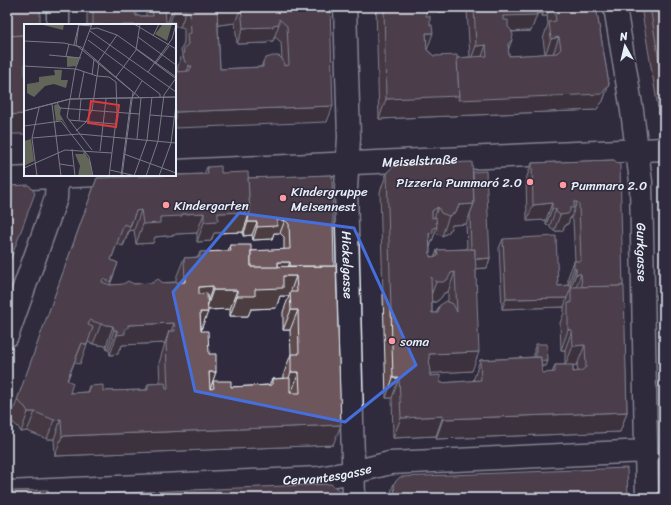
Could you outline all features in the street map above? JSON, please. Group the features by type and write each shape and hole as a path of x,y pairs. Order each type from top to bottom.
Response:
{"street":[{"path":"58,7 58,24"},
{"name":"Hickelgasse","path":"345,7 348,137 346,189 354,498"},
{"name":"Gurkgasse","path":"615,7 641,182 647,498"},
{"name":"Meiselstraße","path":"176,171 664,149"},
{"path":"7,179 57,176 56,198 7,336"},
{"name":"Cervantesgasse","path":"7,492 65,494 319,478 354,472 390,463 646,451"}],"highlighted area":[{"path":"239,213 354,228 416,365 345,422 195,391 173,292"}],"building":[{"path":"7,7 40,7 40,24 24,24 24,35 7,36"},
{"path":"93,7 135,7 136,16 153,16 152,7 165,7 166,23 175,22 175,24 93,24"},
{"path":"174,7 239,7 217,9 220,69 263,67 263,62 266,58 273,56 279,56 283,60 284,66 289,65 287,26 279,19 279,24 273,25 273,27 243,28 241,7 330,7 333,106 176,112 176,72 189,71 192,66 189,66 185,62 183,56 184,49 188,44 187,34 191,33 190,12 174,11"},
{"path":"384,7 426,7 426,16 430,16 430,25 432,25 433,33 426,33 427,50 434,56 457,55 459,96 386,99"},
{"path":"474,7 536,7 537,15 503,16 503,20 508,20 508,27 513,35 512,40 508,44 509,56 557,53 561,49 559,37 551,39 549,22 556,21 554,7 596,7 609,84 602,94 458,100 457,58 487,56 486,45 476,46"},
{"path":"650,7 664,7 664,91"},
{"path":"24,35 24,114 7,115 7,36"},
{"path":"614,160 620,165 623,286 582,287 581,274 576,274 576,268 574,268 574,261 581,261 579,204 574,202 574,208 570,208 568,214 560,215 556,212 556,209 552,209 552,203 533,205 532,163"},
{"path":"472,162 474,204 459,205 456,212 449,216 441,213 438,207 432,211 432,218 436,217 437,227 433,228 433,233 429,233 430,257 438,256 437,250 475,249 479,352 429,354 430,376 440,375 440,383 481,380 480,360 541,357 542,373 555,372 555,365 573,365 573,372 581,371 586,367 585,345 573,346 572,330 568,330 568,303 571,303 571,287 624,286 627,412 443,419 443,416 401,418 399,378 393,378 387,172 395,165","holes":["455,272 457,312 453,304 446,301 439,306 438,313 432,313 431,277 436,282 443,282 448,279 451,273"]},
{"path":"221,166 221,173 248,172 250,212 218,213 218,221 204,222 204,213 182,214 182,216 160,217 160,223 143,224 141,210 136,211 130,226 124,224 111,260 118,263 111,282 103,279 102,282 110,285 123,284 128,281 134,284 152,283 158,279 163,283 185,282 184,258 200,257 200,252 231,251 230,245 251,245 251,267 336,266 341,425 62,436 61,419 54,420 35,412 28,412 17,400 97,178 208,174 207,167","holes":["283,276 296,276 297,292 290,292 291,310 298,310 299,354 291,354 291,372 299,372 300,393 290,393 290,378 272,379 272,385 231,387 231,381 213,381 214,388 210,389 209,372 216,372 216,354 209,354 208,331 201,331 200,312 208,312 207,293 199,294 199,287 213,286 213,290 237,290 237,296 255,296 255,289 283,288","90,320 113,326 114,330 117,330 117,335 125,334 125,329 128,328 128,325 174,323 175,331 169,331 166,343 168,389 166,389 165,383 148,384 148,390 103,391 103,385 89,386 89,392 70,393 73,383 67,380 82,343 87,345 93,327 88,325"]},
{"path":"486,171 490,258 475,259 475,249 471,249 470,214 474,204 473,172"},
{"path":"332,175 334,266 290,266 290,262 278,262 278,267 251,267 251,251 290,249 289,224 285,220 277,220 277,226 257,227 257,222 248,222 250,212 248,178"},
{"path":"29,185 35,193 7,269 7,186"},
{"path":"556,236 558,286 571,285 567,298 506,299 503,239"},
{"path":"536,344 547,344 548,361 541,361 541,357 536,357"},
{"path":"627,468 628,498 395,498 394,483 400,477"},
{"path":"331,484 340,491 340,498 99,498 99,494"},
{"path":"48,490 49,498 7,498 7,491"}],"place":[{"name":"Pizzeria Pummaró 2.0","path":"530,182"},
{"name":"Pummaro 2.0","path":"563,185"},
{"name":"Kindergruppe Meisennest","path":"283,198"},
{"name":"Kindergarten","path":"166,205"},
{"name":"soma","path":"392,341"}]}
